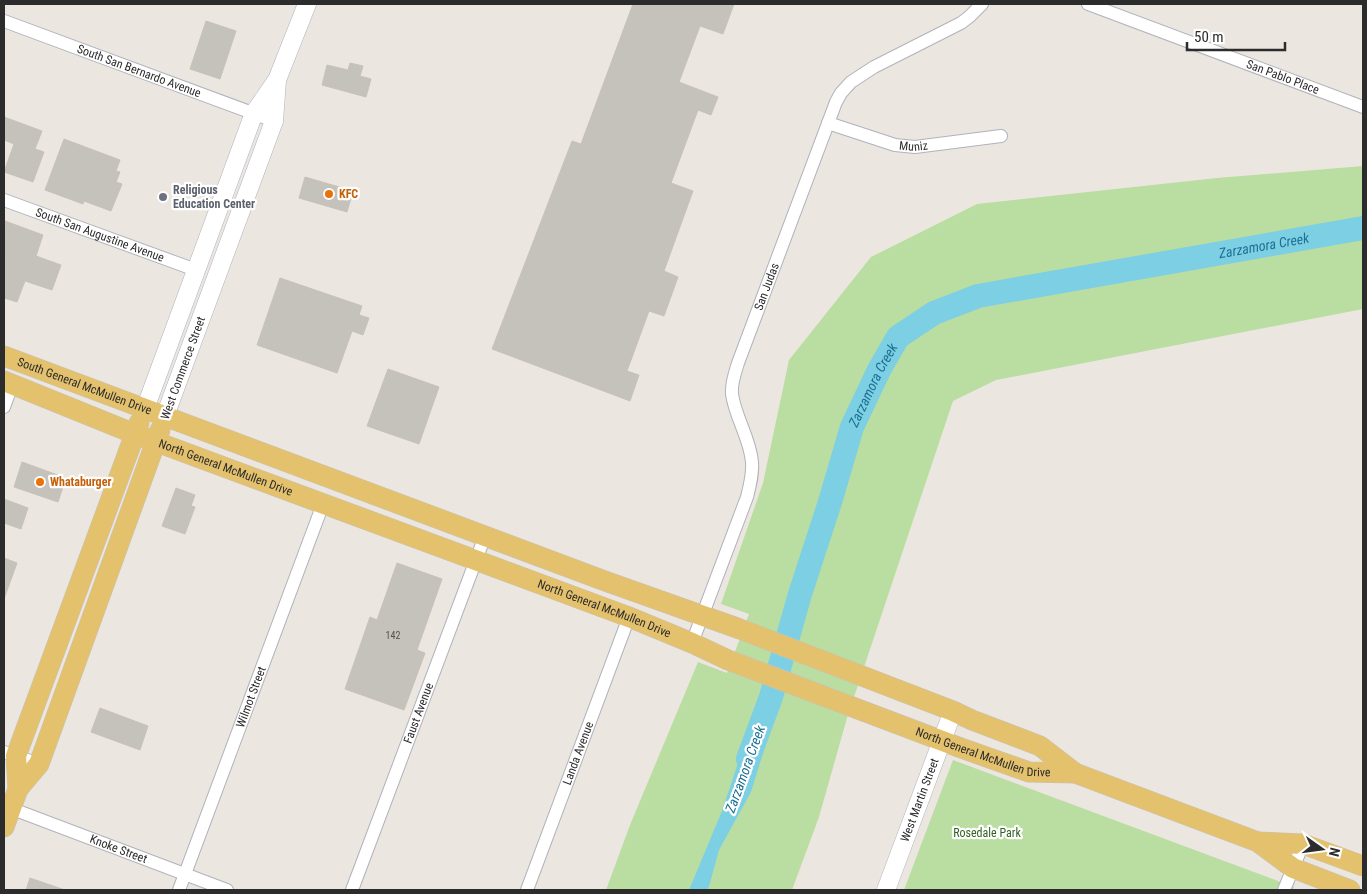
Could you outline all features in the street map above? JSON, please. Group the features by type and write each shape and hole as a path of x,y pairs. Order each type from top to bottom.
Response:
{"main road":[{"name":"West Commerce Street","path":"18,789 10,754 145,408 254,113 277,80 307,4"},
{"name":"West Commerce Street","path":"7,818 18,789 39,764 274,121 277,80"},
{"name":"South General McMullen Drive","path":"4,356 165,416"},
{"name":"South General McMullen Drive","path":"8,383 135,434"},
{"name":"North General McMullen Drive","path":"165,416 702,615 953,711 1040,746 1075,774"},
{"name":"North General McMullen Drive","path":"135,434 629,617 728,660 942,741 1028,772 1075,774 1258,842 1293,868 1350,890"},
{"name":"West Martin Street","path":"886,890 953,711"},
{"name":"North General McMullen Drive","path":"1258,842 1303,844 1363,866"}],"street":[{"name":"San Judas","path":"692,643 747,497 751,480 752,463 750,449 735,406 732,393 733,380 828,123 841,93 851,82 874,67 961,23 970,17 982,4"},
{"name":"San Pablo Place","path":"1088,4 1363,107"},
{"name":"South San Bernardo Avenue","path":"4,21 274,121"},
{"name":"Muniz","path":"828,123 895,146 914,147 1001,136"},
{"name":"South San Augustine Avenue","path":"4,200 196,270"},
{"path":"4,407 8,383"},
{"name":"Wilmot Street","path":"179,890 323,504"},
{"name":"Faust Avenue","path":"352,890 485,536"},
{"name":"Landa Avenue","path":"527,890 629,617"},
{"path":"10,754 39,764"},
{"name":"Knoke Street","path":"7,818 185,874 227,890"},
{"path":"1284,890 1303,844"}],"green space":[{"path":"1363,166 1363,309 996,380 953,401 847,718 819,817 792,890 606,890 630,825 698,662 727,673 749,614 721,604 763,483 789,360 871,257 977,204 1217,178"},
{"name":"Rosedale Park","path":"953,760 1294,887 1293,890 904,890"}],"water":[{"path":"750,727 759,728 768,737 751,792 719,850 708,890 689,890 722,811"}],"building":[{"path":"633,4 734,4 723,34 700,26 679,82 718,97 711,115 698,110 671,183 693,191 664,271 678,277 664,316 649,311 627,371 639,375 630,401 492,349 572,141 581,144"},
{"path":"206,21 236,31 220,79 190,69"},
{"path":"350,63 363,66 360,76 371,79 366,97 322,85 327,65 348,70"},
{"path":"4,117 42,131 35,149 44,152 33,182 4,172 14,144 4,140"},
{"path":"64,139 120,160 116,171 120,172 116,182 122,184 111,211 84,201 83,204 45,190"},
{"path":"305,177 353,191 347,212 299,198"},
{"path":"5,221 43,235 36,256 61,265 52,290 25,281 17,302 4,298"},
{"path":"280,278 362,306 359,315 369,318 363,335 352,331 337,373 257,345"},
{"path":"388,369 439,387 419,444 367,426"},
{"name":"Whataburger","path":"22,462 66,478 58,502 14,487"},
{"path":"176,488 195,495 191,506 195,507 185,534 162,526"},
{"path":"4,499 28,508 21,529 4,523"},
{"path":"4,558 17,563 4,599"},
{"path":"397,563 442,579 417,650 425,653 404,710 345,689 370,617 377,620"},
{"path":"100,708 148,726 140,750 91,732"},
{"path":"30,878 65,890 26,890"}],"waterway":[{"name":"Zarzamora Creek","path":"748,759 771,697 800,594 852,427 879,370 898,337 934,313 978,296 1363,228"}],"place":[{"name":"KFC","path":"329,194"},
{"name":"Religious Education Center","path":"163,197"},
{"name":"Whataburger","path":"40,482"}]}
